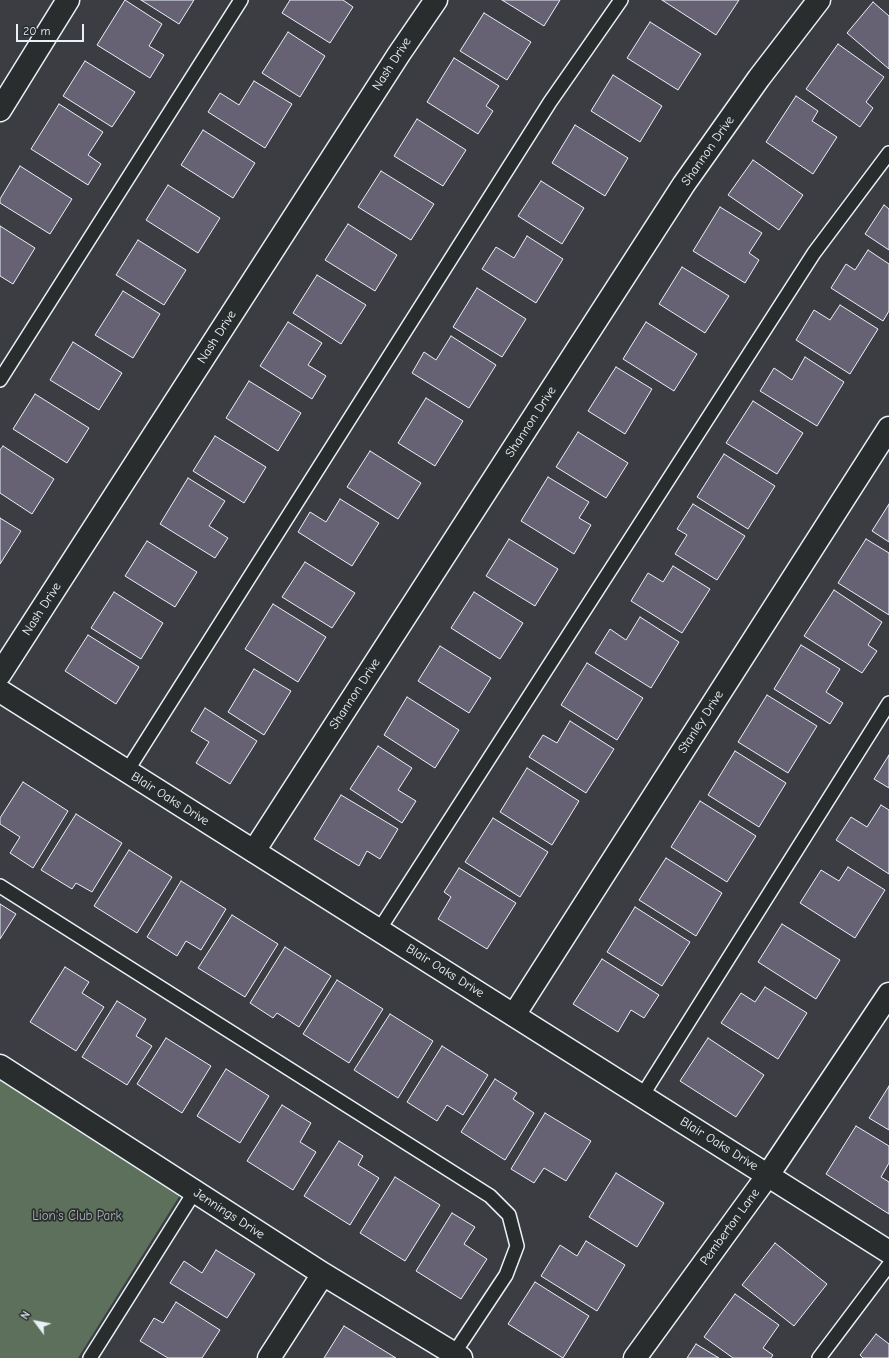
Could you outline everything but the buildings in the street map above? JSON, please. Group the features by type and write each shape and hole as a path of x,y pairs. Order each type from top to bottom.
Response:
{"street":[{"path":"0,110 68,0"},
{"name":"Nash Drive","path":"0,674 399,54 436,0"},
{"name":"Shannon Drive","path":"254,851 684,184 759,78 819,0"},
{"name":"Stanley Drive","path":"514,1015 889,428"},
{"name":"Blair Oaks Drive","path":"0,691 889,1252"},
{"name":"Pemberton Lane","path":"635,1358 768,1175 889,994"},
{"name":"Jennings Drive","path":"0,1066 323,1274 455,1356"},
{"path":"269,1358 323,1274"}],"lane":[{"path":"0,380 241,0"},
{"path":"126,771 546,108 621,0"},
{"path":"379,930 810,260 889,152"},
{"path":"642,1096 889,703"},
{"path":"0,886 490,1196 509,1215 518,1246 506,1275 455,1356"},
{"path":"90,1358 195,1192"},
{"path":"820,1358 889,1265"}],"green space":[{"name":"Lion's Club Park","path":"0,1077 182,1192 78,1358 0,1358"}]}
